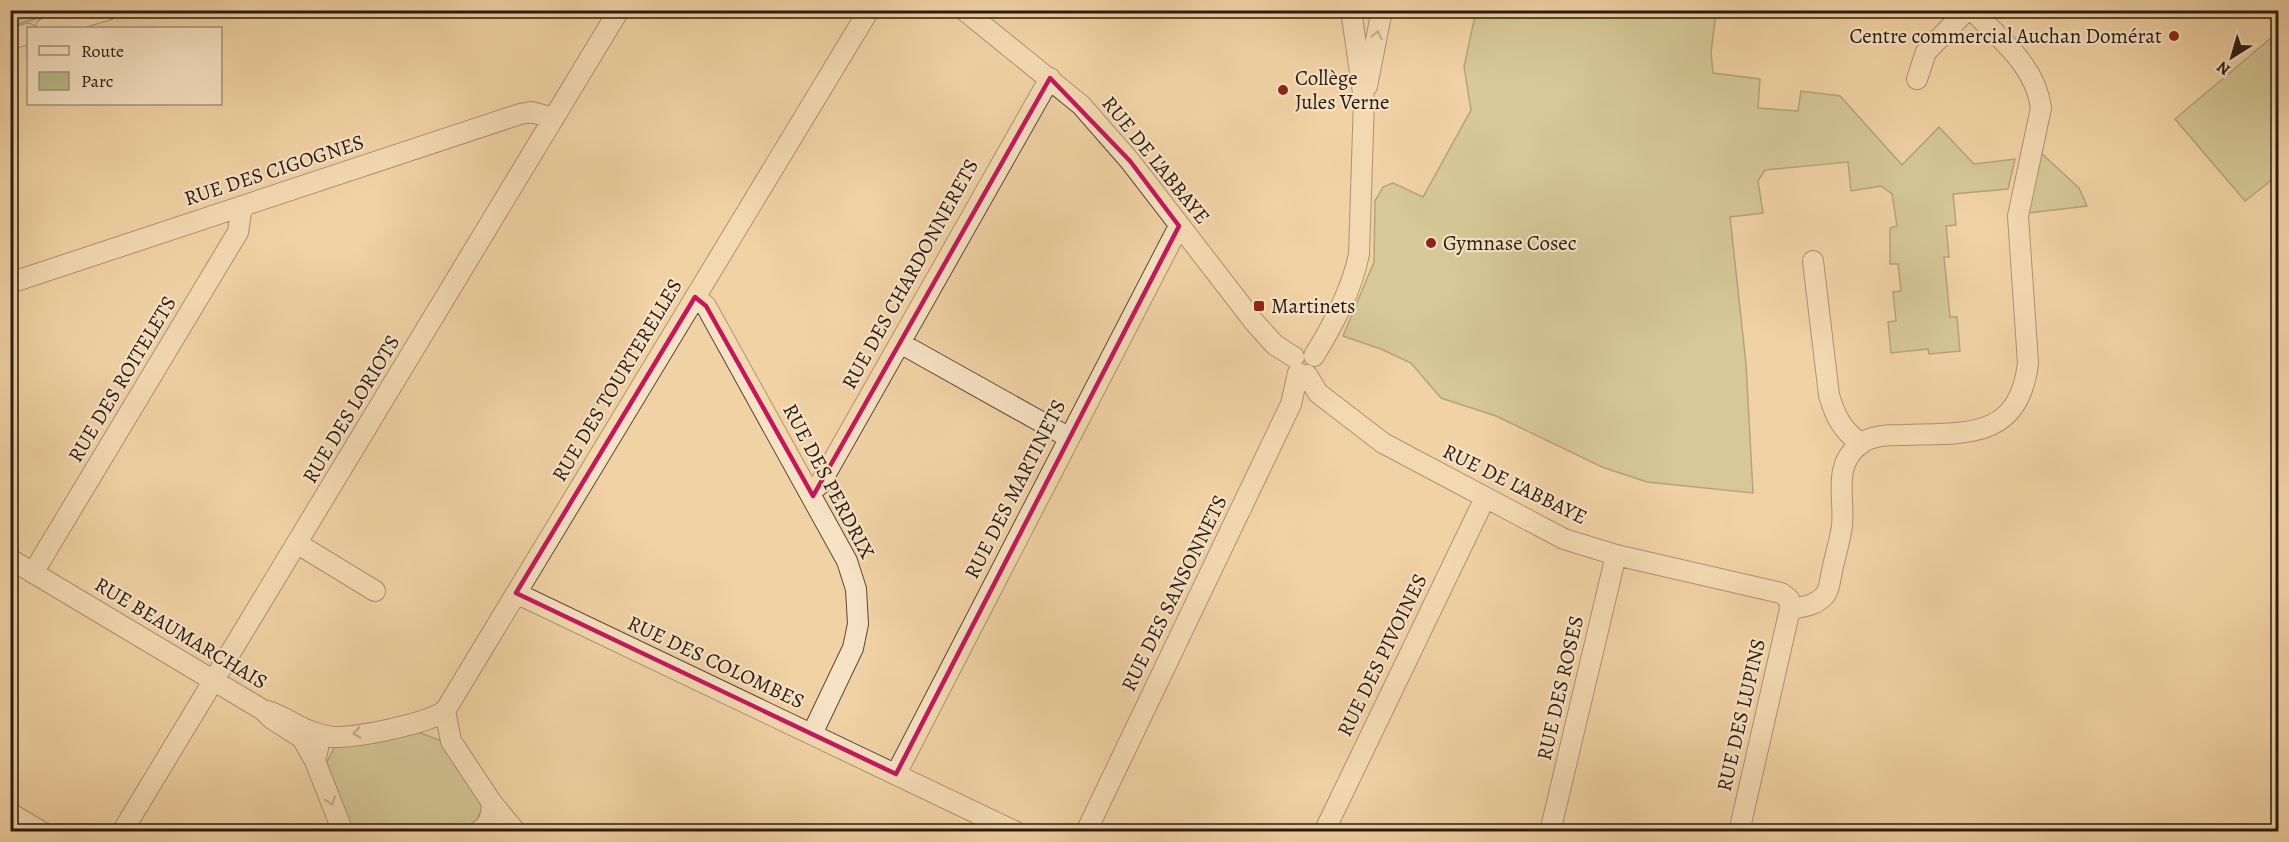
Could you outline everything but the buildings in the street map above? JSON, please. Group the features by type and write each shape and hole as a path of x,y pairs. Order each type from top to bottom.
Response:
{"street":[{"path":"49,27 106,10"},
{"name":"RUE DES LORIOTS","path":"122,831 215,681 619,10"},
{"name":"RUE DES TOURTERELLES","path":"445,711 869,10"},
{"name":"RUE DE L'ABBAYE","path":"964,10 1081,105 1130,161 1255,323 1285,353 1303,365 1318,393 1383,443 1564,539 1616,555 1781,593 1789,599 1790,609"},
{"path":"1351,10 1364,100"},
{"path":"1364,100 1382,10"},
{"path":"1790,609 1812,605 1828,590 1842,524 1840,482 1851,454 1861,444 1875,437 1970,433 1993,426 2008,415 2020,400 2026,384 2028,363 2018,216 2041,108 2039,93 2032,75 1970,10 1926,52 1917,79"},
{"path":"10,39 27,34"},
{"name":"RUE DES CHARDONNERETS","path":"811,492 820,484 1050,78"},
{"name":"RUE DES SANSONNETS","path":"1086,831 1291,404 1303,365 1329,332 1356,268 1364,100"},
{"name":"RUE DES CIGOGNES","path":"10,283 520,114 531,112 554,118"},
{"name":"RUE DES ROITELETS","path":"33,573 238,232 242,206"},
{"name":"RUE DES MARTINETS","path":"896,774 1068,437 1179,226"},
{"path":"1813,261 1829,394 1835,415 1846,432 1861,444"},
{"name":"RUE DES PERDRIX","path":"695,297 706,306 811,492 847,561 856,589 858,624 853,648 812,734"},
{"path":"900,343 1068,437"},
{"name":"RUE DES PIVOINES","path":"1324,831 1485,498"},
{"path":"297,544 375,591"},
{"name":"RUE DES ROSES","path":"1550,831 1616,555"},
{"name":"RUE BEAUMARCHAIS","path":"10,559 263,710 272,720 302,738 315,761 343,831"},
{"name":"RUE DES COLOMBES","path":"516,593 1016,831"},
{"name":"RUE DES LUPINS","path":"1739,831 1790,609"},
{"path":"263,710 276,712 308,730 332,737 414,725 445,711 451,741 492,803 515,831"},
{"path":"414,725 451,741"},
{"path":"315,761 318,748 332,737"},
{"path":"478,831 487,826 492,817 492,803"},
{"path":"10,813 42,831"},
{"path":"492,831 515,831"}],"highlighted area":[{"path":"1050,78 1130,161 1179,226 896,774 516,593 695,297 706,306 813,496"}],"green space":[{"path":"11,10 60,11 16,25"},
{"path":"1476,11 1709,11 1716,13 1711,53 1713,73 1760,79 1758,108 1798,111 1801,91 1840,96 1902,165 1939,127 1974,164 2015,159 2008,189 1953,194 1956,225 1946,226 1949,257 1944,257 1950,317 1957,317 1960,351 1929,354 1928,349 1891,353 1888,322 1896,321 1893,292 1901,291 1898,264 1890,264 1890,228 1897,226 1892,194 1881,186 1851,191 1848,162 1765,170 1758,181 1763,213 1730,217 1746,364 1753,493 1647,482 1602,467 1496,416 1441,398 1411,363 1381,349 1343,336 1374,262 1375,201 1383,187 1393,183 1423,197 1471,110 1464,67"},
{"path":"2278,32 2278,175 2245,201 2175,119"},
{"path":"2040,152 2079,188 2087,206 2027,213"},
{"path":"418,732 442,741 483,807 474,827 453,831 350,831 324,768 336,744"}],"place":[{"name":"Centre commercial Auchan Domérat","path":"2174,36"},
{"name":"Collège Jules Verne","path":"1283,90"},
{"name":"Gymnase Cosec","path":"1431,243"},
{"name":"Martinets","path":"1259,306"}]}
